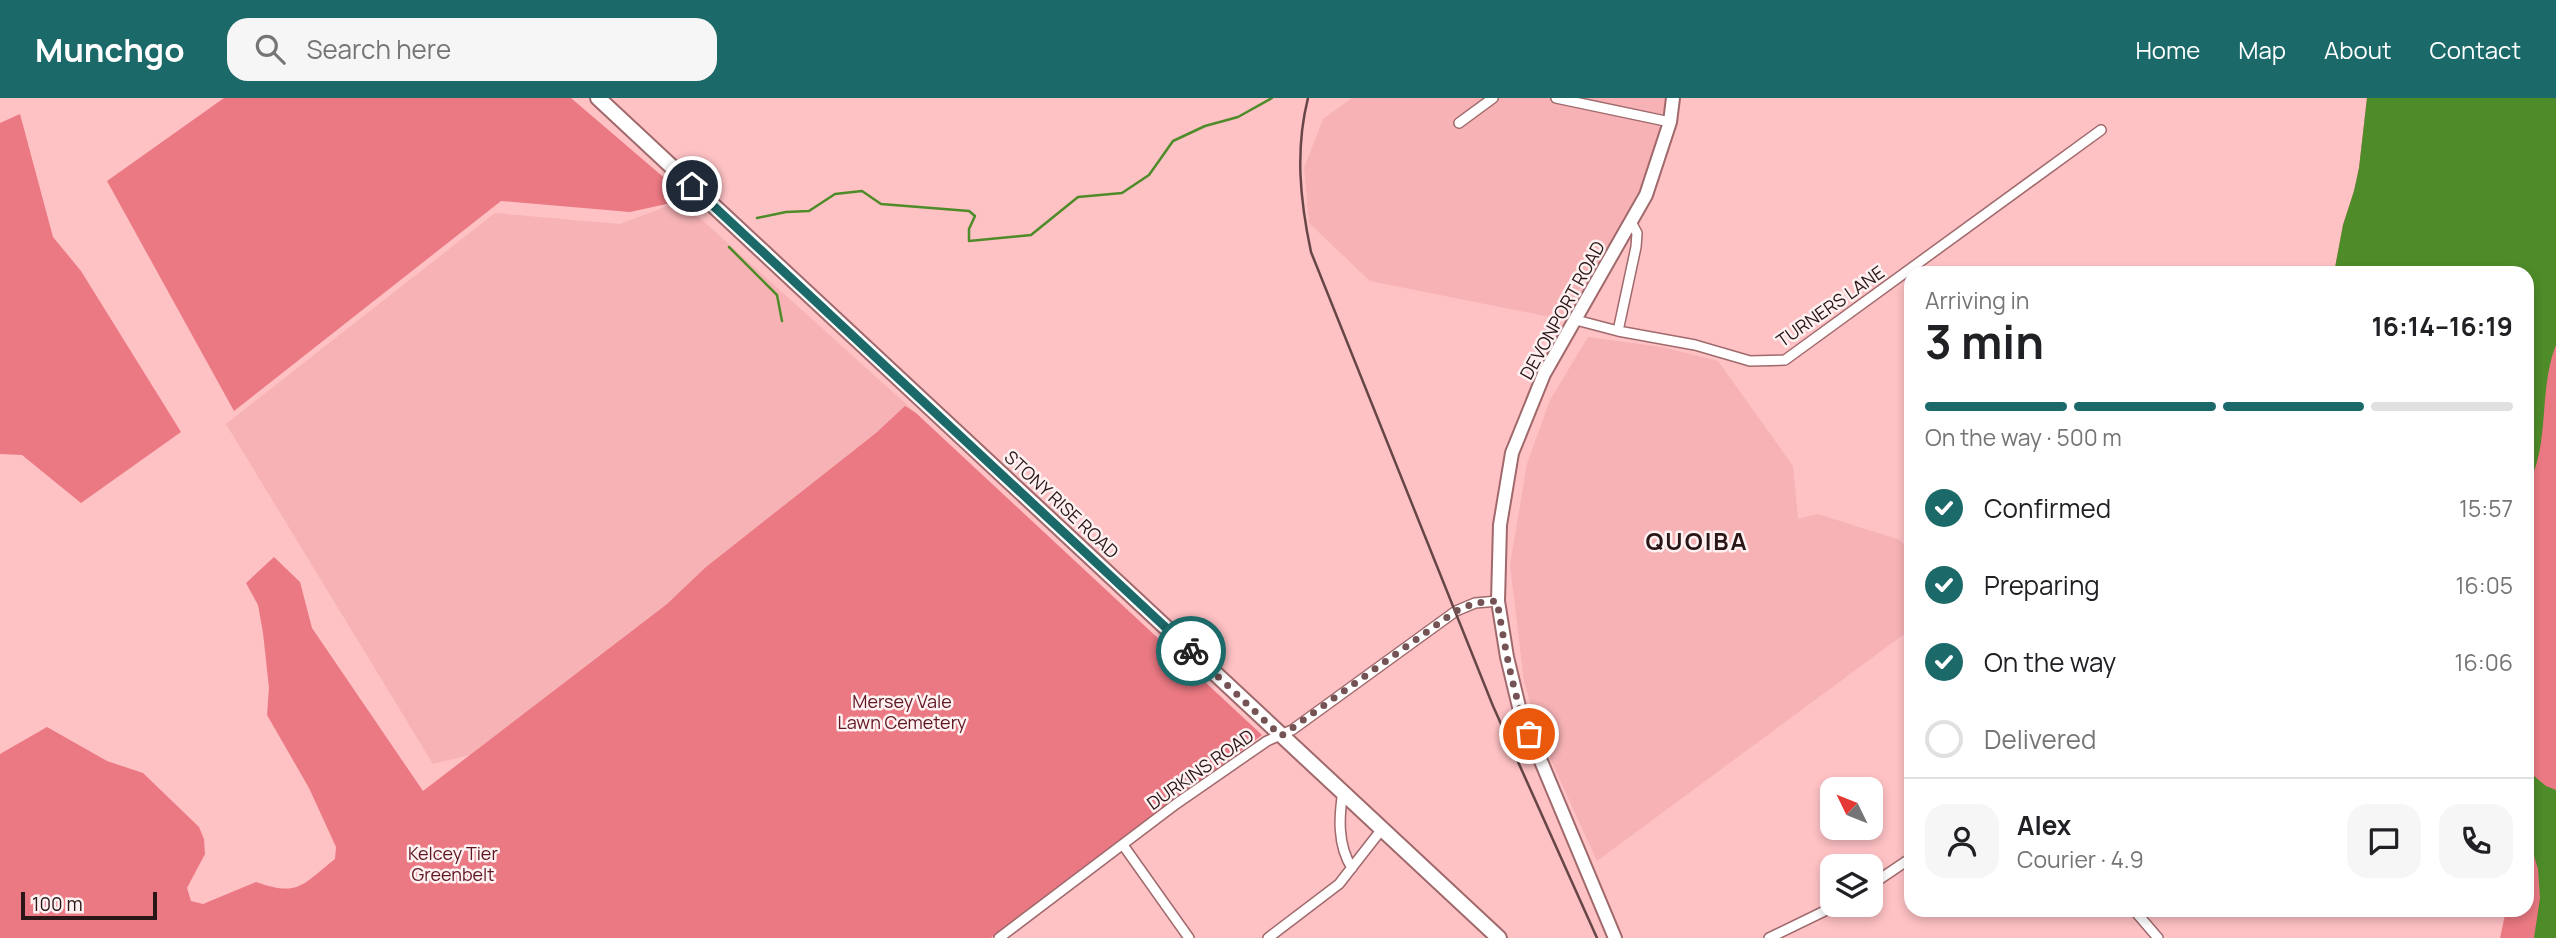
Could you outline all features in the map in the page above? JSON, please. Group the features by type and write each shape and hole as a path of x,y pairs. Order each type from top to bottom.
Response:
{"main road":[{"name":"STONY RISE ROAD","path":"598,98 1499,938"},
{"name":"DEVONPORT ROAD","path":"1615,938 1520,710 1497,601 1500,526 1512,453 1544,374 1646,195 1670,122 1672,98"}],"street":[{"path":"1459,123 1493,98"},
{"path":"1556,98 1670,122"},
{"name":"TURNERS LANE","path":"1914,266 2101,130"},
{"path":"1618,331 1636,247 1637,233 1631,222"},
{"name":"TURNERS LANE","path":"1576,320 1618,331 1695,345 1750,361 1784,360 1904,273"},
{"name":"DURKINS ROAD","path":"999,938 1176,804 1267,741 1281,736 1456,611 1475,603 1497,601"},
{"path":"1343,791 1340,809 1342,847 1352,868"},
{"path":"1268,938 1339,884 1382,828"},
{"path":"1123,845 1189,938"},
{"path":"1883,877 1904,863"},
{"path":"1769,938 1820,913"},
{"path":"2140,917 2158,938"}],"shaded area":[{"path":"1352,98 1667,98 1654,161 1618,231 1560,319 1370,281 1309,223 1304,168 1323,119"},
{"path":"2367,98 2556,98 2556,345 2547,380 2542,435 2534,470 2534,266 2335,266 2343,225 2359,168"},
{"path":"681,201 916,413 470,755 433,764 226,424 495,213 620,224"},
{"path":"1588,337 1662,347 1718,361 1793,466 1798,519 1818,514 1900,540 1904,545 1904,634 1597,861 1539,734 1524,681 1510,565 1527,464 1550,400"},
{"path":"2534,776 2556,790 2556,938 2534,938 2540,898 2538,869 2534,856"}],"green space":[{"path":"224,98 571,98 689,199 630,212 501,201 234,411 107,181"},
{"path":"2367,98 2556,98 2556,938 2500,938 2504,917 2534,917 2534,266 2335,266 2343,225 2359,168"},
{"path":"20,114 53,237 81,271 181,432 81,503 22,455 0,454 0,123"},
{"name":"Mersey Vale Lawn Cemetery","path":"905,406 916,413 1262,735 991,938 0,938 0,754 47,727 107,761 143,773 199,827 204,839 205,854 187,888 191,901 203,904 256,882 282,888 299,886 335,859 336,847 309,788 267,715 269,688 263,633 258,605 246,583 274,557 300,582 312,628 423,791 667,604 706,567 876,433"}],"waterway":[{"path":"757,218 809,211 835,194 862,191 881,204 969,211 975,216 969,229 969,241 1031,235 1078,197 1122,193 1149,175 1173,141 1205,126 1238,117 1272,98"},
{"path":"729,247 777,295 782,321"}],"railway":[{"path":"1308,98 1301,137 1300,175 1311,252 1493,706 1597,938"}],"way so far":[{"path":"1191,651 1281,736 1456,611 1475,603 1497,601 1513,684 1529,734"}],"district":[{"name":"QUOIBA","path":"1697,540"}],"route":[{"path":"692,186 1191,651"}],"park label":[{"name":"Kelcey Tier Greenbelt","path":"453,863"}]}
